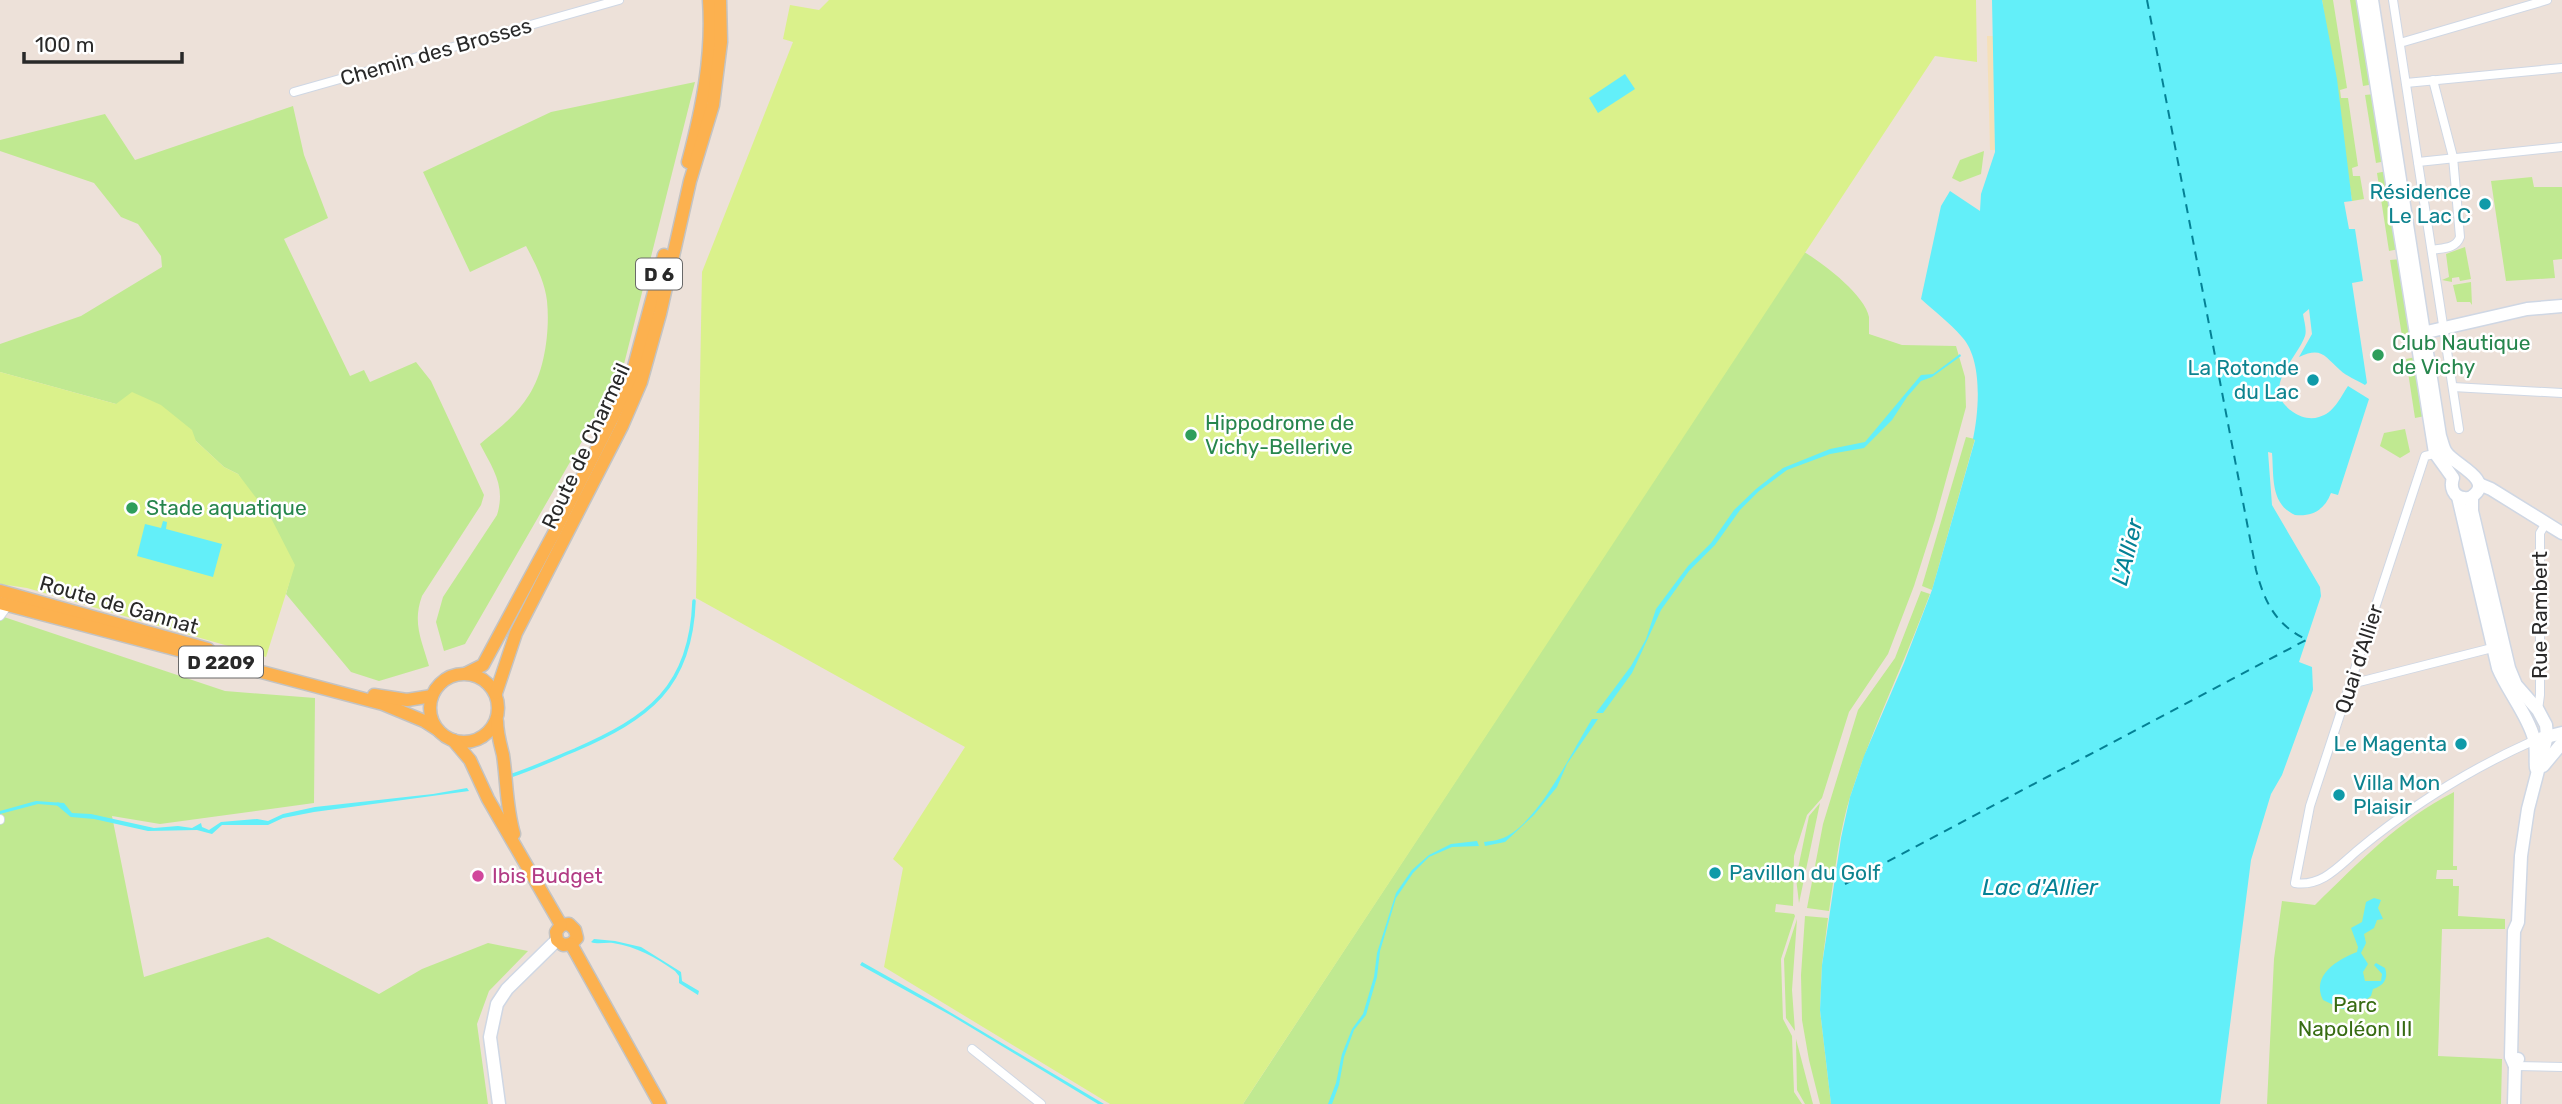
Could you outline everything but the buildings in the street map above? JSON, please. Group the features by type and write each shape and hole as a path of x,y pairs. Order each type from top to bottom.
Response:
{"main road":[{"name":"Route de Charmeil","path":"467,674 483,665 554,533 631,378 702,104 710,51 709,0"},
{"name":"Route de Charmeil","path":"496,693 516,634 622,426 641,382 660,314 684,203 713,106 721,42 720,0"},
{"path":"2363,0 2440,436 2435,454"},
{"path":"2372,0 2420,334"},
{"path":"2420,334 2527,309 2562,306"},
{"path":"2435,454 2474,474 2479,484 2562,533"},
{"path":"2435,454 2453,478"},
{"path":"2465,471 2453,478 2452,489 2458,497 2497,647 2516,685 2538,710 2546,725 2521,856 2518,922 2521,932 2519,1058 2515,1066 2514,1104"},
{"path":"2458,497 2465,499 2472,496 2479,484"},
{"path":"2472,496 2472,511 2497,647 2497,668 2527,722 2543,740 2562,743 2537,775"},
{"name":"Route de Gannat","path":"4,602 386,698 407,700 432,696"},
{"name":"Route de Gannat","path":"4,602 383,705 424,721 438,730"},
{"path":"522,857 509,818 503,755 497,734 499,710 496,693 484,680 458,674 442,682 432,696 430,714 438,730 453,740 470,760 488,799 561,925"},
{"path":"453,740 462,742 479,739 487,734 497,719"},
{"path":"2543,740 2562,733"},
{"path":"2537,775 2536,761 2543,740"},
{"path":"569,924 575,930 577,938 572,944 563,945 557,940 556,932 561,925 569,924"},
{"path":"499,1104 490,1037 496,1004 507,989 557,940"},
{"path":"572,944 660,1104"}],"street":[{"name":"Chemin des Brosses","path":"294,92 619,0"},
{"path":"2393,0 2459,429"},
{"path":"2400,43 2547,0"},
{"path":"2406,83 2562,68"},
{"path":"2432,250 2453,246 2460,237 2453,157 2433,80"},
{"path":"2418,162 2562,146"},
{"path":"2453,387 2562,393"},
{"name":"Quai d'Allier","path":"2435,454 2351,684 2310,806 2295,883 2306,885 2325,878 2398,817 2446,785 2511,751"},
{"name":"Rue Rambert","path":"2538,710 2540,533 2546,523"},
{"path":"2351,684 2497,647"},
{"path":"2511,751 2543,740"},
{"path":"2511,751 2526,753 2536,761"},
{"path":"972,1049 1041,1104"},
{"path":"2515,1066 2562,1067"}],"green space":[{"name":"Hippodrome de Vichy-Bellerive","path":"829,0 1976,0 1977,62 1935,56 1243,1104 1110,1104 884,967 903,868 893,859 965,747 696,598 702,272 793,42 783,39 790,5 819,10"},
{"path":"2322,0 2333,0 2347,88 2340,90 2341,98 2348,98 2358,166 2352,168 2353,176 2360,176 2364,199 2352,201"},
{"path":"2350,0 2361,0 2374,84 2363,86"},
{"path":"695,82 622,372 465,644 444,651 436,622 443,597 497,515 499,505 497,478 480,444 513,416 534,385 545,350 548,312 542,280 526,246 470,272 423,172 551,112"},
{"path":"2375,94 2386,161 2376,163 2365,95"},
{"path":"293,106 304,155 328,218 284,239 350,376 364,370 370,382 416,362 431,381 484,495 481,505 422,596 418,623 429,666 379,681 351,672 286,594 294,565 238,474 224,467 196,441 116,404 0,372 0,344 81,316 162,267 161,256 138,224 121,217 94,183 0,151 0,140 105,114 135,160"},
{"path":"1984,151 1981,174 1960,182 1952,178 1960,160"},
{"path":"2387,171 2399,249 2389,251 2377,173"},
{"path":"2532,177 2534,187 2562,187 2562,259 2553,260 2555,278 2506,281 2491,181"},
{"path":"2465,247 2471,279 2460,281 2459,277 2452,278 2452,282 2442,280 2449,277 2446,254"},
{"path":"1804,252 1832,272 1860,299 1869,317 1869,334 1902,345 1956,346 1965,377 1966,407 1935,520 1888,654 1849,712 1822,798 1807,815 1794,856 1793,906 1776,904 1775,912 1795,916 1781,959 1783,1019 1792,1036 1794,1092 1802,1104 1243,1104"},
{"path":"2401,259 2414,348 2404,349 2390,260"},
{"path":"2471,282 2472,305 2470,302 2457,302 2453,285"},
{"path":"2416,357 2425,416 2415,418 2406,359"},
{"name":"Stade aquatique","path":"0,372 116,404 132,392 161,405 192,430 196,441 224,467 238,474 270,516 295,565 266,657 27,588 0,584"},
{"path":"2405,429 2410,452 2400,458 2380,446 2384,433"},
{"path":"1966,437 1975,439 1932,590 1922,586"},
{"path":"1921,591 1930,594 1869,744 1847,808 1829,911 1807,908 1823,824 1858,710 1895,658"},
{"path":"4,617 225,691 315,698 314,803 160,824 112,816 144,977 268,937 379,994 422,969 488,943 528,951 489,991 477,1024 488,1104 0,1104 0,618"},
{"name":"Parc Napoléon III","path":"2454,792 2453,866 2457,866 2457,870 2437,870 2436,879 2453,879 2453,886 2459,886 2458,916 2505,919 2505,929 2442,929 2438,1056 2502,1059 2501,1104 2267,1104 2274,959 2282,901 2315,905 2397,829"},
{"path":"1820,803 1799,903 1796,878 1809,816"},
{"path":"1805,916 1828,918 1820,1010 1831,1104 1820,1104 1802,1020 1801,975"},
{"path":"1797,919 1792,990 1795,1031 1786,1018 1784,959"},
{"path":"1796,1039 1813,1104 1805,1104 1797,1090"}],"sand":[{"path":"1987,36 1993,36 1995,150 1990,150"}],"water":[{"name":"Lac d'Allier","path":"1992,0 2322,0 2337,79 2352,201 2344,202 2349,229 2355,229 2363,281 2352,283 2367,383 2365,385 2345,374 2323,354 2313,353 2299,357 2312,334 2309,309 2303,314 2305,336 2283,374 2279,394 2283,403 2293,412 2309,418 2329,412 2348,386 2369,399 2338,495 2331,493 2318,511 2295,515 2281,504 2275,488 2272,453 2268,452 2272,505 2320,587 2321,596 2299,662 2312,667 2313,690 2282,775 2271,794 2251,860 2220,1104 1831,1104 1820,1010 1822,965 1841,838 1850,797 1864,756 1932,590 1975,440 1978,386 1969,347 1947,322 1921,299 1941,206 1950,191 1980,211 1981,194 1995,152"},
{"path":"1625,74 1635,89 1598,113 1589,98"},
{"path":"1960,354 1961,356 1932,377 1921,381 1892,420 1864,448 1830,454 1787,470 1759,491 1740,510 1715,545 1689,571 1661,610 1632,673 1603,713 1596,713 1631,666 1646,639 1656,609 1688,566 1711,543 1734,510 1783,468 1830,449 1865,442 1921,375 1933,374"},
{"path":"163,521 167,522 166,529 222,544 213,577 137,556 145,524 161,528"},
{"path":"1592,719 1598,719 1567,764 1557,787 1534,815 1505,842 1485,846 1484,842 1500,839 1513,832 1540,805"},
{"path":"467,788 469,791 314,812 283,818 268,825 222,825 212,834 197,830 148,831 94,819 71,817 62,806 38,804 0,814 0,811 36,801 64,803 72,813 91,814 154,828 192,828 201,823 202,827 209,830 221,822 257,819 268,821 283,814 315,807"},
{"path":"1477,841 1479,846 1452,847 1429,857 1413,873 1396,898 1380,951 1377,977 1366,1015 1354,1030 1344,1057 1339,1085 1332,1104 1328,1104 1342,1054 1352,1029 1363,1014 1374,977 1377,953 1396,893 1412,870 1429,855 1451,844"},
{"path":"2374,898 2381,900 2378,908 2383,919 2377,920 2374,928 2364,934 2366,943 2361,953 2368,964 2363,972 2365,981 2381,981 2382,974 2374,965 2376,963 2385,968 2386,979 2373,989 2371,996 2354,1009 2342,1009 2323,1000 2320,983 2334,964 2357,952 2358,947 2351,928 2362,922 2366,902"},
{"path":"594,939 641,947 681,972 682,981 699,991 698,995 679,983 679,976 675,971 653,957 622,945 591,942"},
{"path":"862,962 1104,1104 1098,1104 952,1016 860,965"}],"waterway":[{"path":"510,776 601,738 644,712 661,696 674,678 684,656 691,631 694,601"},
{"path":"58,804 71,815"}],"ferry route":[{"path":"2147,0 2256,570 2263,593 2279,620 2307,640"},
{"path":"1845,884 2306,640"}],"place":[{"name":"Résidence Le Lac C","path":"2485,204"},
{"name":"Club Nautique de Vichy","path":"2378,355"},
{"name":"La Rotonde du Lac","path":"2313,380"},
{"name":"Hippodrome de Vichy-Bellerive","path":"1191,435"},
{"name":"Stade aquatique","path":"132,508"},
{"name":"Le Magenta","path":"2461,744"},
{"name":"Villa Mon Plaisir","path":"2339,795"},
{"name":"Pavillon du Golf","path":"1715,873"},
{"name":"Ibis Budget","path":"478,876"}],"water label":[{"name":"L'Allier","path":"2127,552"}]}
